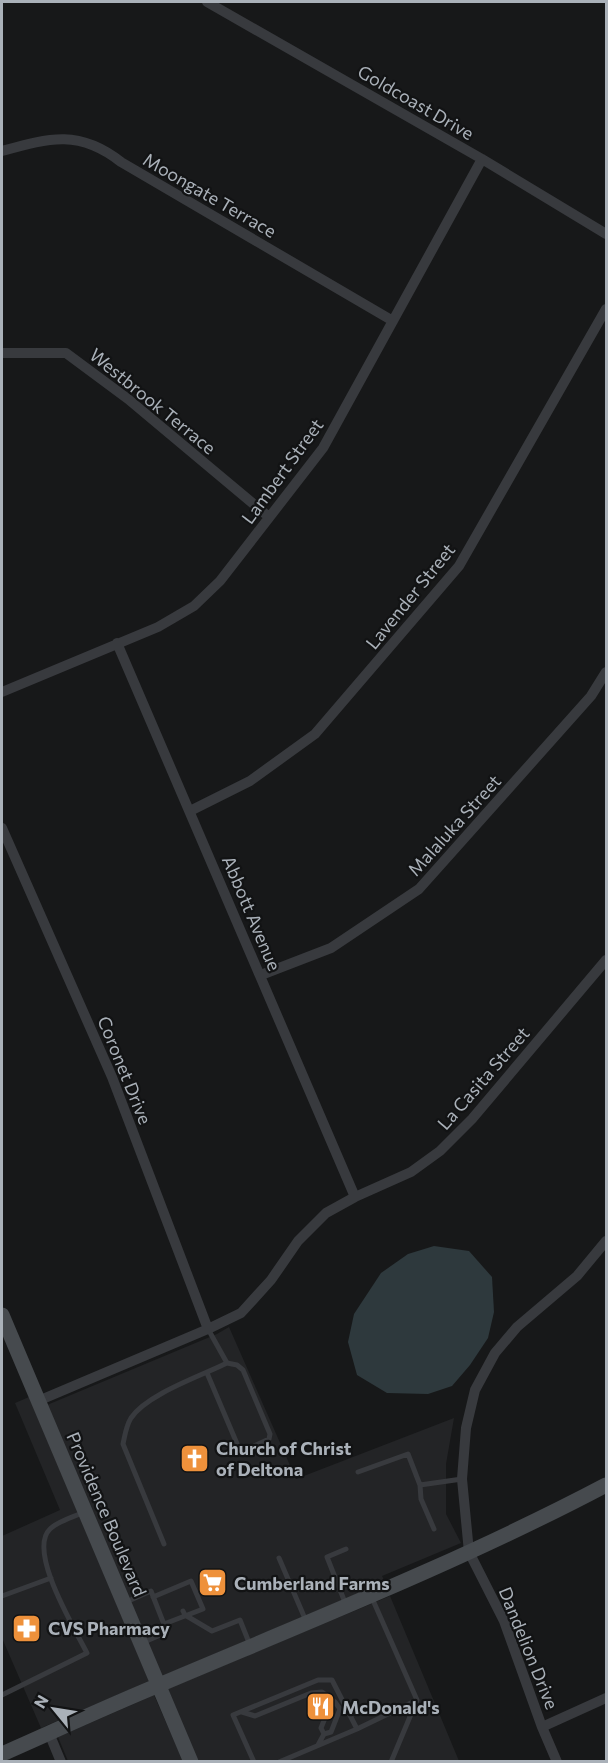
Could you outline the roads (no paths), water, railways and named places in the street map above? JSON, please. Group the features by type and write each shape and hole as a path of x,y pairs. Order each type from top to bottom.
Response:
{"street":[{"name":"Goldcoast Drive","path":"207,2 482,159 606,234"},
{"name":"Moongate Terrace","path":"2,150 45,140 69,138 105,149 121,162 393,321"},
{"name":"Lambert Street","path":"2,692 158,627 194,606 220,581 323,448 482,159"},
{"name":"Lavender Street","path":"190,811 250,781 315,734 459,566 606,309"},
{"name":"Westbrook Terrace","path":"2,353 66,353 128,399 269,516"},
{"name":"Abbott Avenue","path":"117,643 355,1197"},
{"name":"Malaluka Street","path":"261,975 331,948 419,889 591,696 606,672"},
{"name":"Coronet Drive","path":"2,828 112,1077 208,1329"},
{"name":"La Casita Street","path":"38,1401 241,1313 271,1280 305,1234 326,1213 355,1197 411,1172 440,1151 472,1119 606,960"},
{"name":"Dandelion Drive","path":"557,1761 542,1727 504,1621 469,1552 462,1479 466,1428 475,1390 495,1353 517,1328 577,1276 606,1241"},
{"name":"Providence Boulevard","path":"2,1315 190,1761"},
{"path":"2,1754 158,1685 371,1596 547,1516 606,1485"},
{"path":"542,1727 606,1698"},
{"path":"49,1733 61,1761"}],"lane":[{"path":"208,1329 227,1363"},
{"path":"164,1544 123,1444 126,1427 145,1402 227,1363 237,1365 243,1370 270,1434 268,1439 248,1449 238,1446 207,1373"},
{"path":"358,1472 408,1454 420,1485 421,1499 434,1530"},
{"path":"420,1485 462,1479"},
{"path":"2,1695 87,1653 51,1578 44,1557 43,1543 50,1529 85,1511"},
{"path":"346,1549 327,1557 347,1606"},
{"path":"279,1558 307,1623"},
{"path":"2,1596 51,1578"},
{"path":"153,1597 175,1591 191,1581 203,1609 184,1613 164,1624"},
{"path":"124,1602 151,1591 167,1632 141,1644"},
{"path":"371,1596 417,1700 391,1761"},
{"path":"184,1613 212,1631 240,1620 250,1647"},
{"path":"255,1761 233,1715 318,1680 333,1680 357,1730"},
{"path":"241,1712 255,1716 311,1693 322,1692 340,1709 331,1732 324,1734 318,1745"},
{"path":"279,1761 357,1730 417,1700"},
{"path":"324,1734 321,1728 329,1708 335,1702"}],"place":[{"name":"Church of Christ of Deltona","path":"195,1458"},
{"name":"Cumberland Farms","path":"213,1583"},
{"name":"CVS Pharmacy","path":"27,1628"},
{"name":"McDonald's","path":"321,1707"}]}
